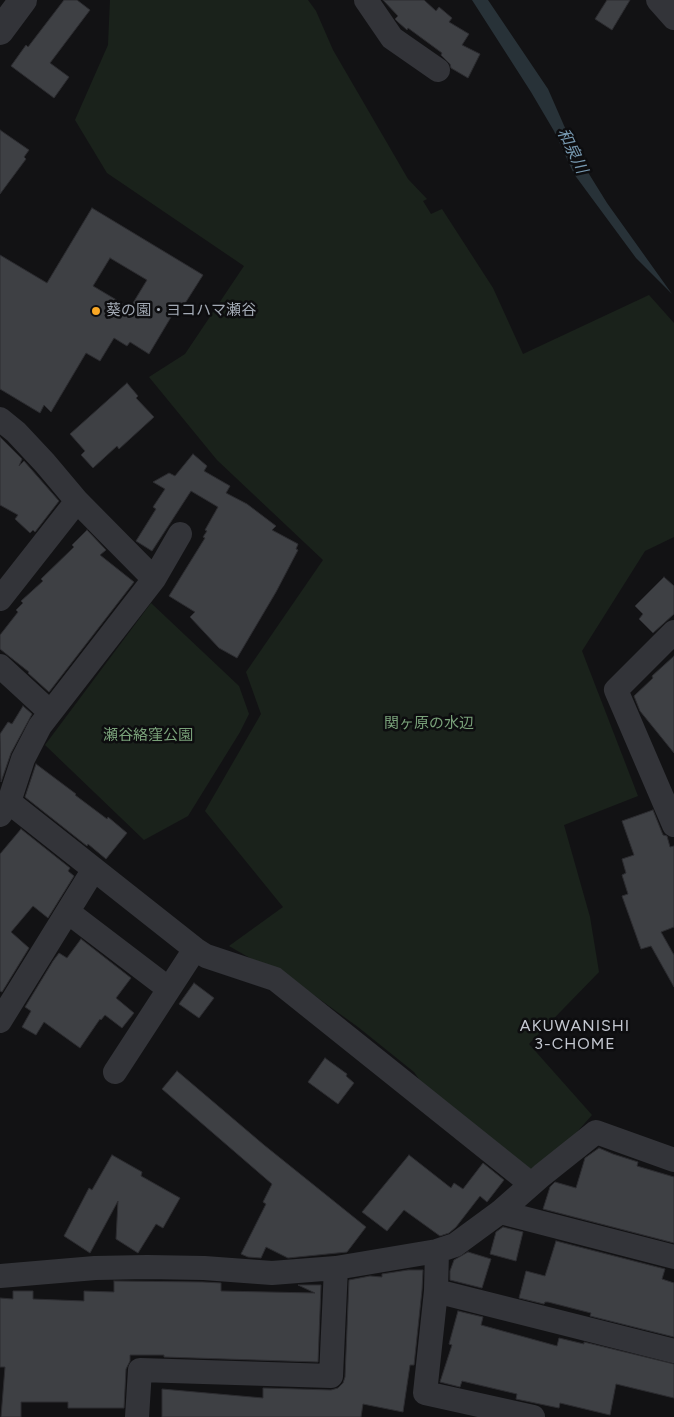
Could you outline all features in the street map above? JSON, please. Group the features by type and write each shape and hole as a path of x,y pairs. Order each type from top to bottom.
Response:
{"street":[{"path":"0,31 22,0"},
{"path":"366,0 392,38 438,70"},
{"path":"0,419 16,432 46,463 77,502 154,579"},
{"path":"0,599 77,502"},
{"path":"180,534 154,579 40,726 23,759 5,809 94,870 196,950 206,956 275,979 531,1184"},
{"path":"674,632 616,690 674,825"},
{"path":"0,666 50,712"},
{"path":"0,1021 94,870"},
{"path":"68,912 169,989"},
{"path":"115,1072 196,950"},
{"path":"0,1276 95,1268 204,1268 272,1273 336,1268 437,1251 455,1246 500,1212 531,1184 596,1132 674,1160"},
{"path":"500,1212 674,1257"},
{"path":"437,1251 436,1291 425,1393 534,1417"},
{"path":"137,1417 140,1370 331,1376 336,1268"},
{"path":"436,1291 674,1351"}],"green space":[{"name":"関ヶ原の水辺","path":"110,0 308,0 316,11 333,50 408,179 427,199 423,201 431,214 442,209 493,288 523,354 649,295 674,323 674,537 645,551 582,651 638,796 564,825 590,917 599,972 529,1044 592,1115 531,1184 444,1114 414,1072 358,1027 311,993 229,946 283,907 205,811 261,714 246,672 323,560 217,460 149,377 185,354 244,266 107,173 75,120 108,45"},
{"name":"瀬谷絡窪公園","path":"151,603 239,686 249,714 240,732 188,816 144,840 45,745"}],"water":[{"name":"和泉川","path":"472,0 488,0 548,89 576,153 607,203 672,294 636,258 574,174 554,131"}],"building":[{"path":"64,0 77,0 90,10 50,63 69,77 54,98 11,66"},
{"path":"383,0 424,0 436,11 439,7 452,18 449,22 469,34 462,45 480,54 468,78 451,68 450,64 441,55 442,53 398,22 395,19 398,16"},
{"path":"607,0 630,0 612,30 595,19"},
{"path":"0,130 29,150 24,157 26,159 0,194"},
{"name":"葵の園・ヨコハマ瀬谷","path":"92,208 203,275 184,305 180,302 149,354 130,342 127,346 114,338 100,361 86,353 51,412 44,405 40,413 0,389 0,255 47,283","holes":["110,258 147,280 130,308 93,286"]},
{"path":"127,383 138,396 136,398 154,417 119,449 117,446 93,468 81,455 85,451 70,434"},
{"path":"0,437 22,459 19,466 24,461 59,501 35,532 33,530 30,533 15,519 18,515 0,505"},
{"path":"193,454 207,466 204,471 230,486 226,493 247,504 276,526 272,530 298,544 296,549 298,550 276,592 237,658 219,648 190,617 195,612 169,596 205,538 203,537 207,531 205,530 218,507 191,491 152,551 136,541 156,509 153,507 165,489 153,482 169,473 175,476"},
{"path":"87,530 106,550 100,555 134,582 49,692 29,672 0,649 0,635 18,612 16,610 23,603 21,601 43,581 41,579 74,547 72,545"},
{"path":"664,577 674,586 674,614 653,633 639,619 643,614 635,606"},
{"path":"674,656 674,753 640,711 634,696"},
{"path":"23,706 32,714 11,753 1,782 0,734 8,722 12,724"},
{"path":"36,764 127,833 106,859 25,797"},
{"path":"653,810 663,835 667,836 670,847 674,846 674,927 661,932 674,955 674,987 651,946 641,949 622,896 628,894 622,875 626,873 622,859 634,855 622,821"},
{"path":"21,829 70,868 68,871 74,876 48,918 33,906 11,932 29,948 2,992 0,991 0,854"},
{"path":"81,939 131,978 116,998 134,1013 122,1028 105,1015 100,1019 80,1048 44,1022 36,1035 22,1027 31,1011 25,1007 53,961 59,953 67,958"},
{"path":"194,983 214,998 199,1018 179,1004"},
{"path":"325,1058 347,1074 346,1076 354,1083 338,1104 308,1082"},
{"path":"177,1071 264,1145 366,1227 347,1252 288,1258 266,1247 261,1258 248,1257 241,1254 266,1204 263,1202 272,1184 162,1089"},
{"path":"599,1148 638,1162 637,1166 674,1177 674,1243 543,1209 550,1187 555,1182 576,1188 585,1158"},
{"path":"112,1155 142,1172 141,1176 180,1198 163,1228 156,1224 138,1253 116,1239 118,1201 90,1253 64,1236 89,1188 92,1190"},
{"path":"409,1155 451,1188 454,1183 463,1189 483,1163 504,1180 487,1202 480,1196 456,1227 449,1233 440,1236 404,1210 387,1231 362,1212"},
{"path":"503,1227 523,1232 516,1261 490,1254 496,1232"},
{"path":"556,1241 665,1269 662,1279 674,1283 674,1337 590,1316 591,1313 548,1302 544,1304 519,1298 526,1271 545,1276"},
{"path":"468,1252 491,1259 482,1288 450,1280 450,1271 454,1260"},
{"path":"423,1270 414,1365 410,1365 403,1412 363,1404 361,1417 162,1417 162,1389 263,1398 263,1388 331,1390 338,1388 343,1383 345,1377 349,1280 370,1276 382,1277 382,1274"},
{"path":"114,1281 221,1283 221,1291 315,1293 298,1285 321,1285 318,1362 130,1355 130,1361 126,1369 124,1408 68,1408 68,1402 21,1402 21,1417 1,1417 5,1367 0,1367 0,1298 13,1299 13,1291 33,1291 33,1299 84,1301 84,1291 114,1292"},
{"path":"458,1311 483,1317 481,1325 557,1346 559,1338 584,1344 584,1342 674,1364 674,1398 616,1384 610,1415 560,1403 559,1408 516,1399 517,1394 462,1381 460,1387 440,1382 452,1345 449,1344"}],"place":[{"name":"葵の園・ヨコハマ瀬谷","path":"96,311"}],"district":[{"name":"AKUWANISHI 3-CHOME","path":"575,1035"}]}
